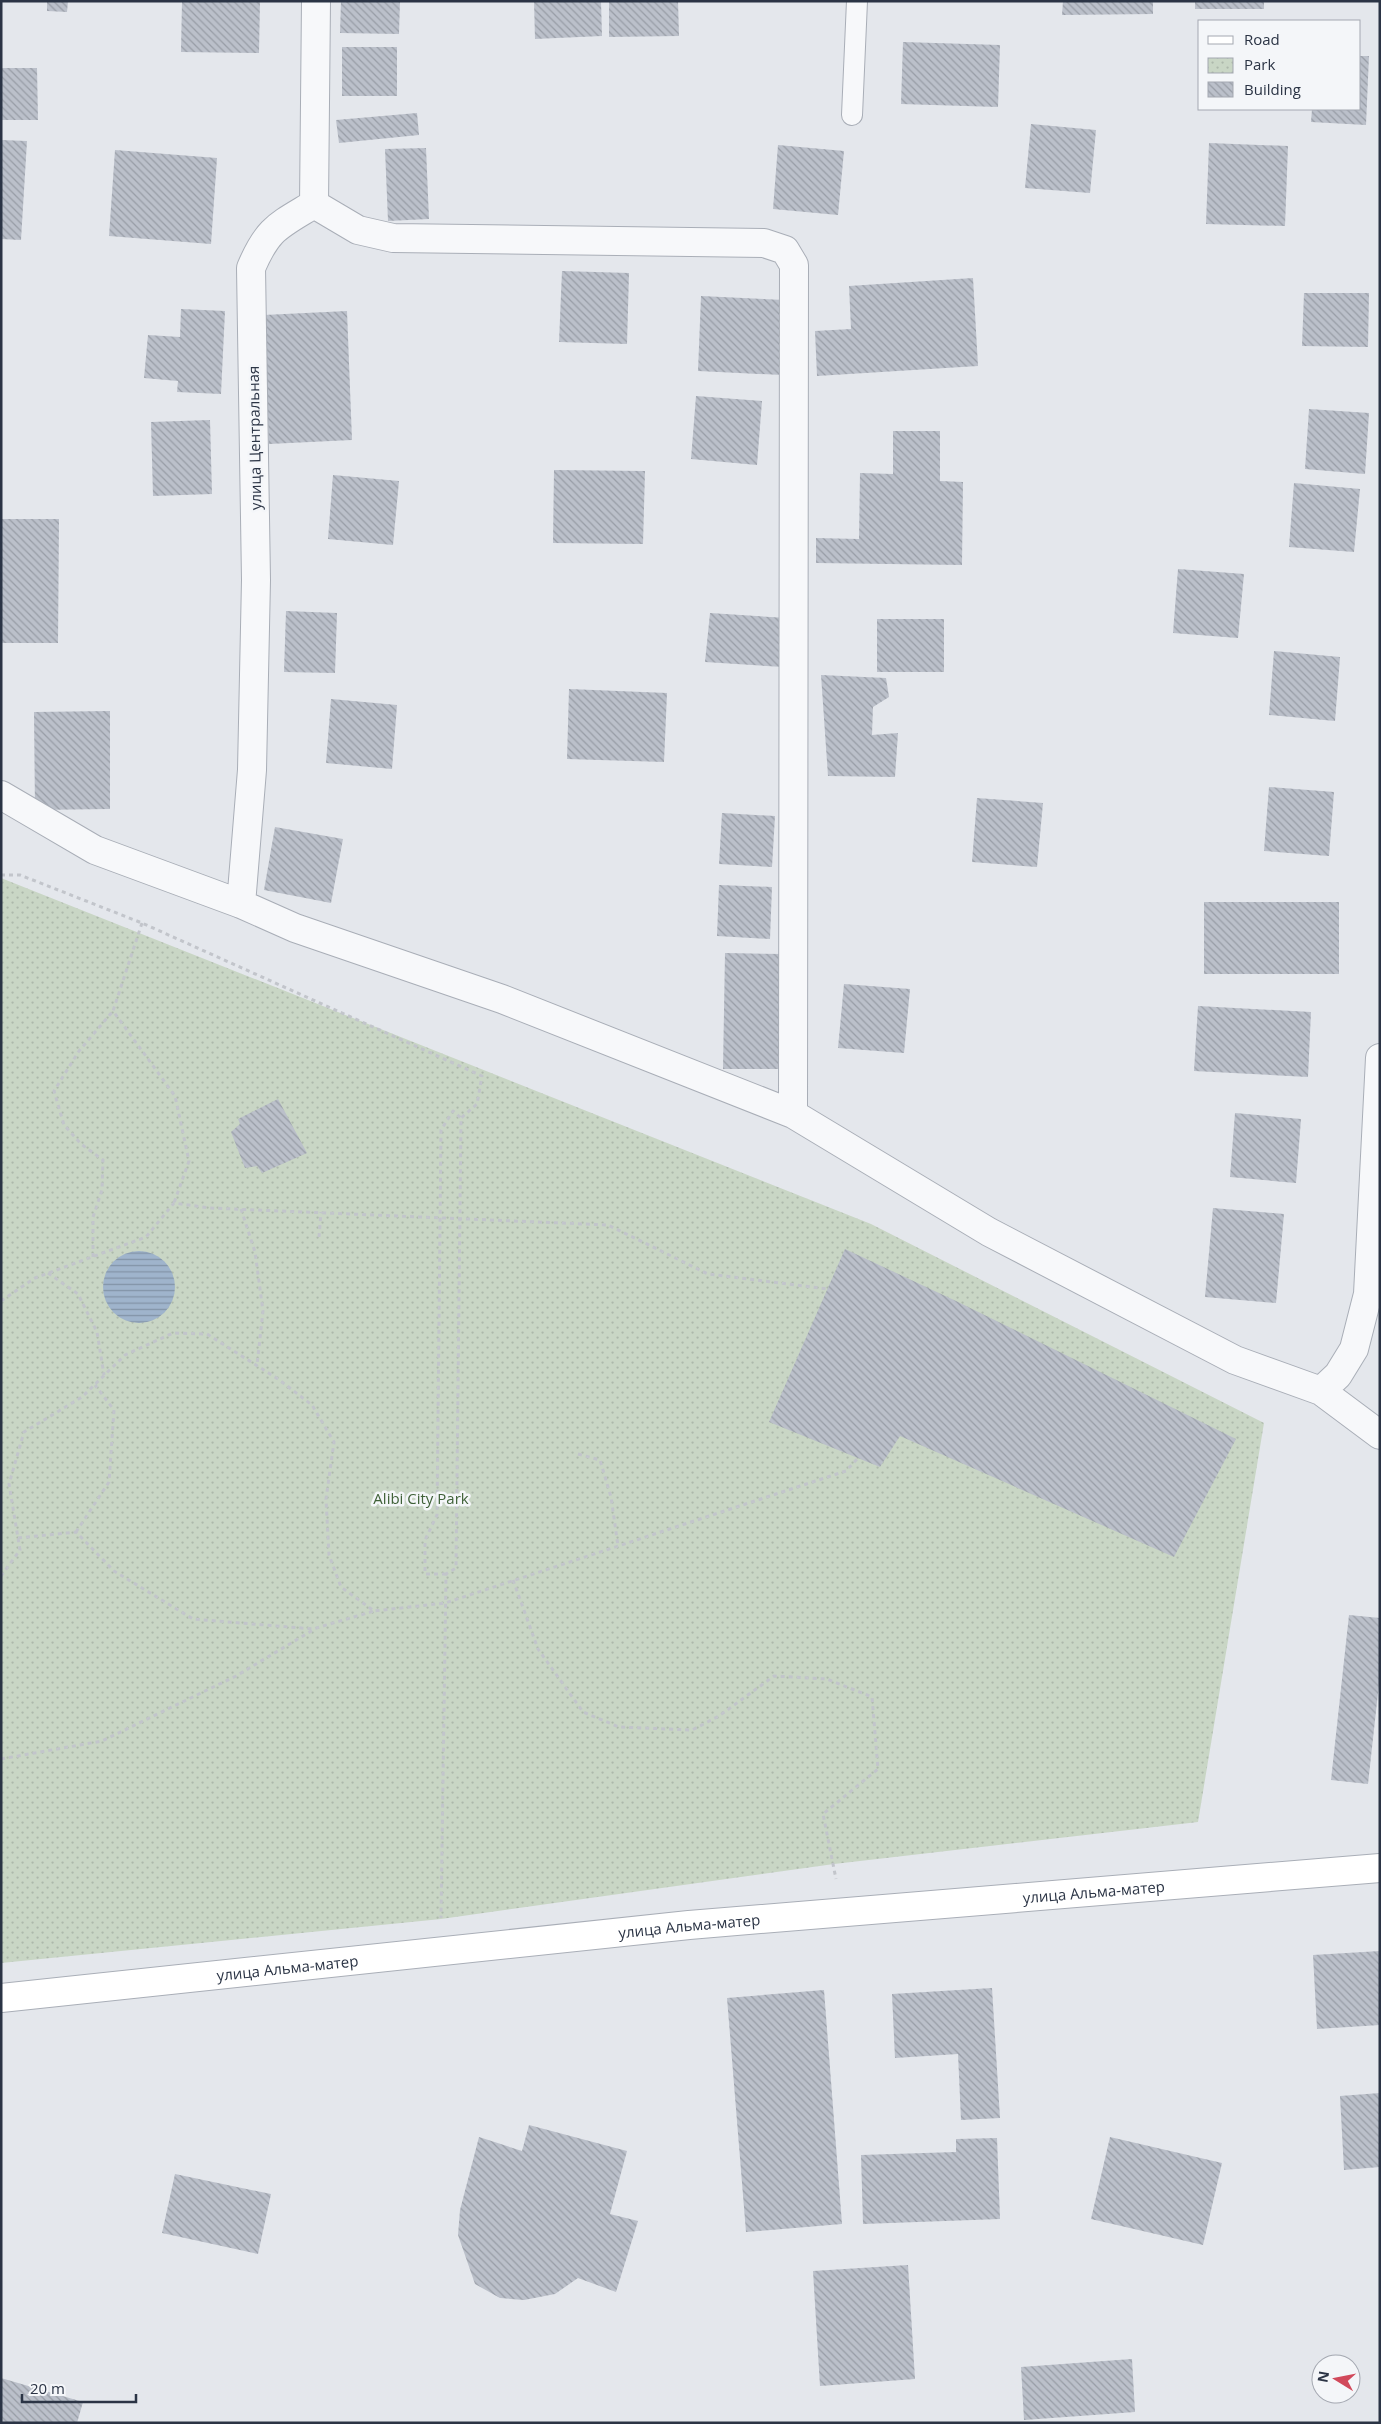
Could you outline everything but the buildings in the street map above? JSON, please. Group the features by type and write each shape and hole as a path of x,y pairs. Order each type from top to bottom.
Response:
{"street":[{"path":"316,1 314,204 358,230 393,238 764,244 785,250 794,265 793,1114"},
{"name":"улица Центральная","path":"241,904 252,770 256,580 251,268 260,247 274,228 314,204"},
{"path":"1,795 95,850 241,904 295,928 502,999 793,1114 998,1236 1235,1360 1321,1390 1380,1435"},
{"path":"1321,1390 1338,1375 1354,1349 1374,1294 1380,1058"},
{"name":"улица Альма-матер","path":"1,1998 689,1925 1380,1868"}],"lane":[{"path":"852,115 857,1"}],"path":[{"path":"1,874 20,875 142,923 482,1076 477,1104 461,1118 456,1568 446,1574 425,1574 425,1540 437,1515 441,1130 453,1111 461,1118"},
{"path":"93,1257 93,1217 102,1190 103,1160 81,1144 64,1125 54,1091 79,1051 113,1011 142,923"},
{"path":"1,1301 35,1278 146,1238 174,1203 189,1161 175,1096 113,1011"},
{"path":"174,1203 241,1209 608,1225 708,1274 828,1289"},
{"path":"241,1209 255,1252 263,1311 257,1365"},
{"path":"319,1237 320,1212"},
{"path":"48,1273 78,1294 96,1332 104,1376"},
{"path":"1,1576 20,1550 9,1484 24,1432 82,1397 125,1355 173,1334 207,1334 257,1365 312,1405 334,1442 326,1498 329,1555 341,1587 374,1611"},
{"path":"76,1532 109,1482 114,1410 95,1384"},
{"path":"578,1454 600,1460 611,1497 618,1546"},
{"path":"1,1759 102,1741 236,1676 313,1629 374,1611 445,1603 846,1471 858,1458"},
{"path":"76,1532 114,1571 193,1619 313,1629"},
{"path":"18,1538 76,1532"},
{"path":"441,1919 446,1574"},
{"path":"512,1580 538,1649 582,1712 619,1727 692,1730 718,1716 774,1676 827,1679 872,1697 878,1769 823,1814 837,1887"}],"green space":[{"name":"Alibi City Park","path":"1,878 871,1224 1264,1423 1198,1822 834,1864 441,1919 1,1963"}],"water":[{"path":"146,1251 165,1261 173,1273 175,1287 173,1301 165,1313 153,1321 132,1323 113,1313 105,1301 103,1280 113,1261 125,1253"}]}
